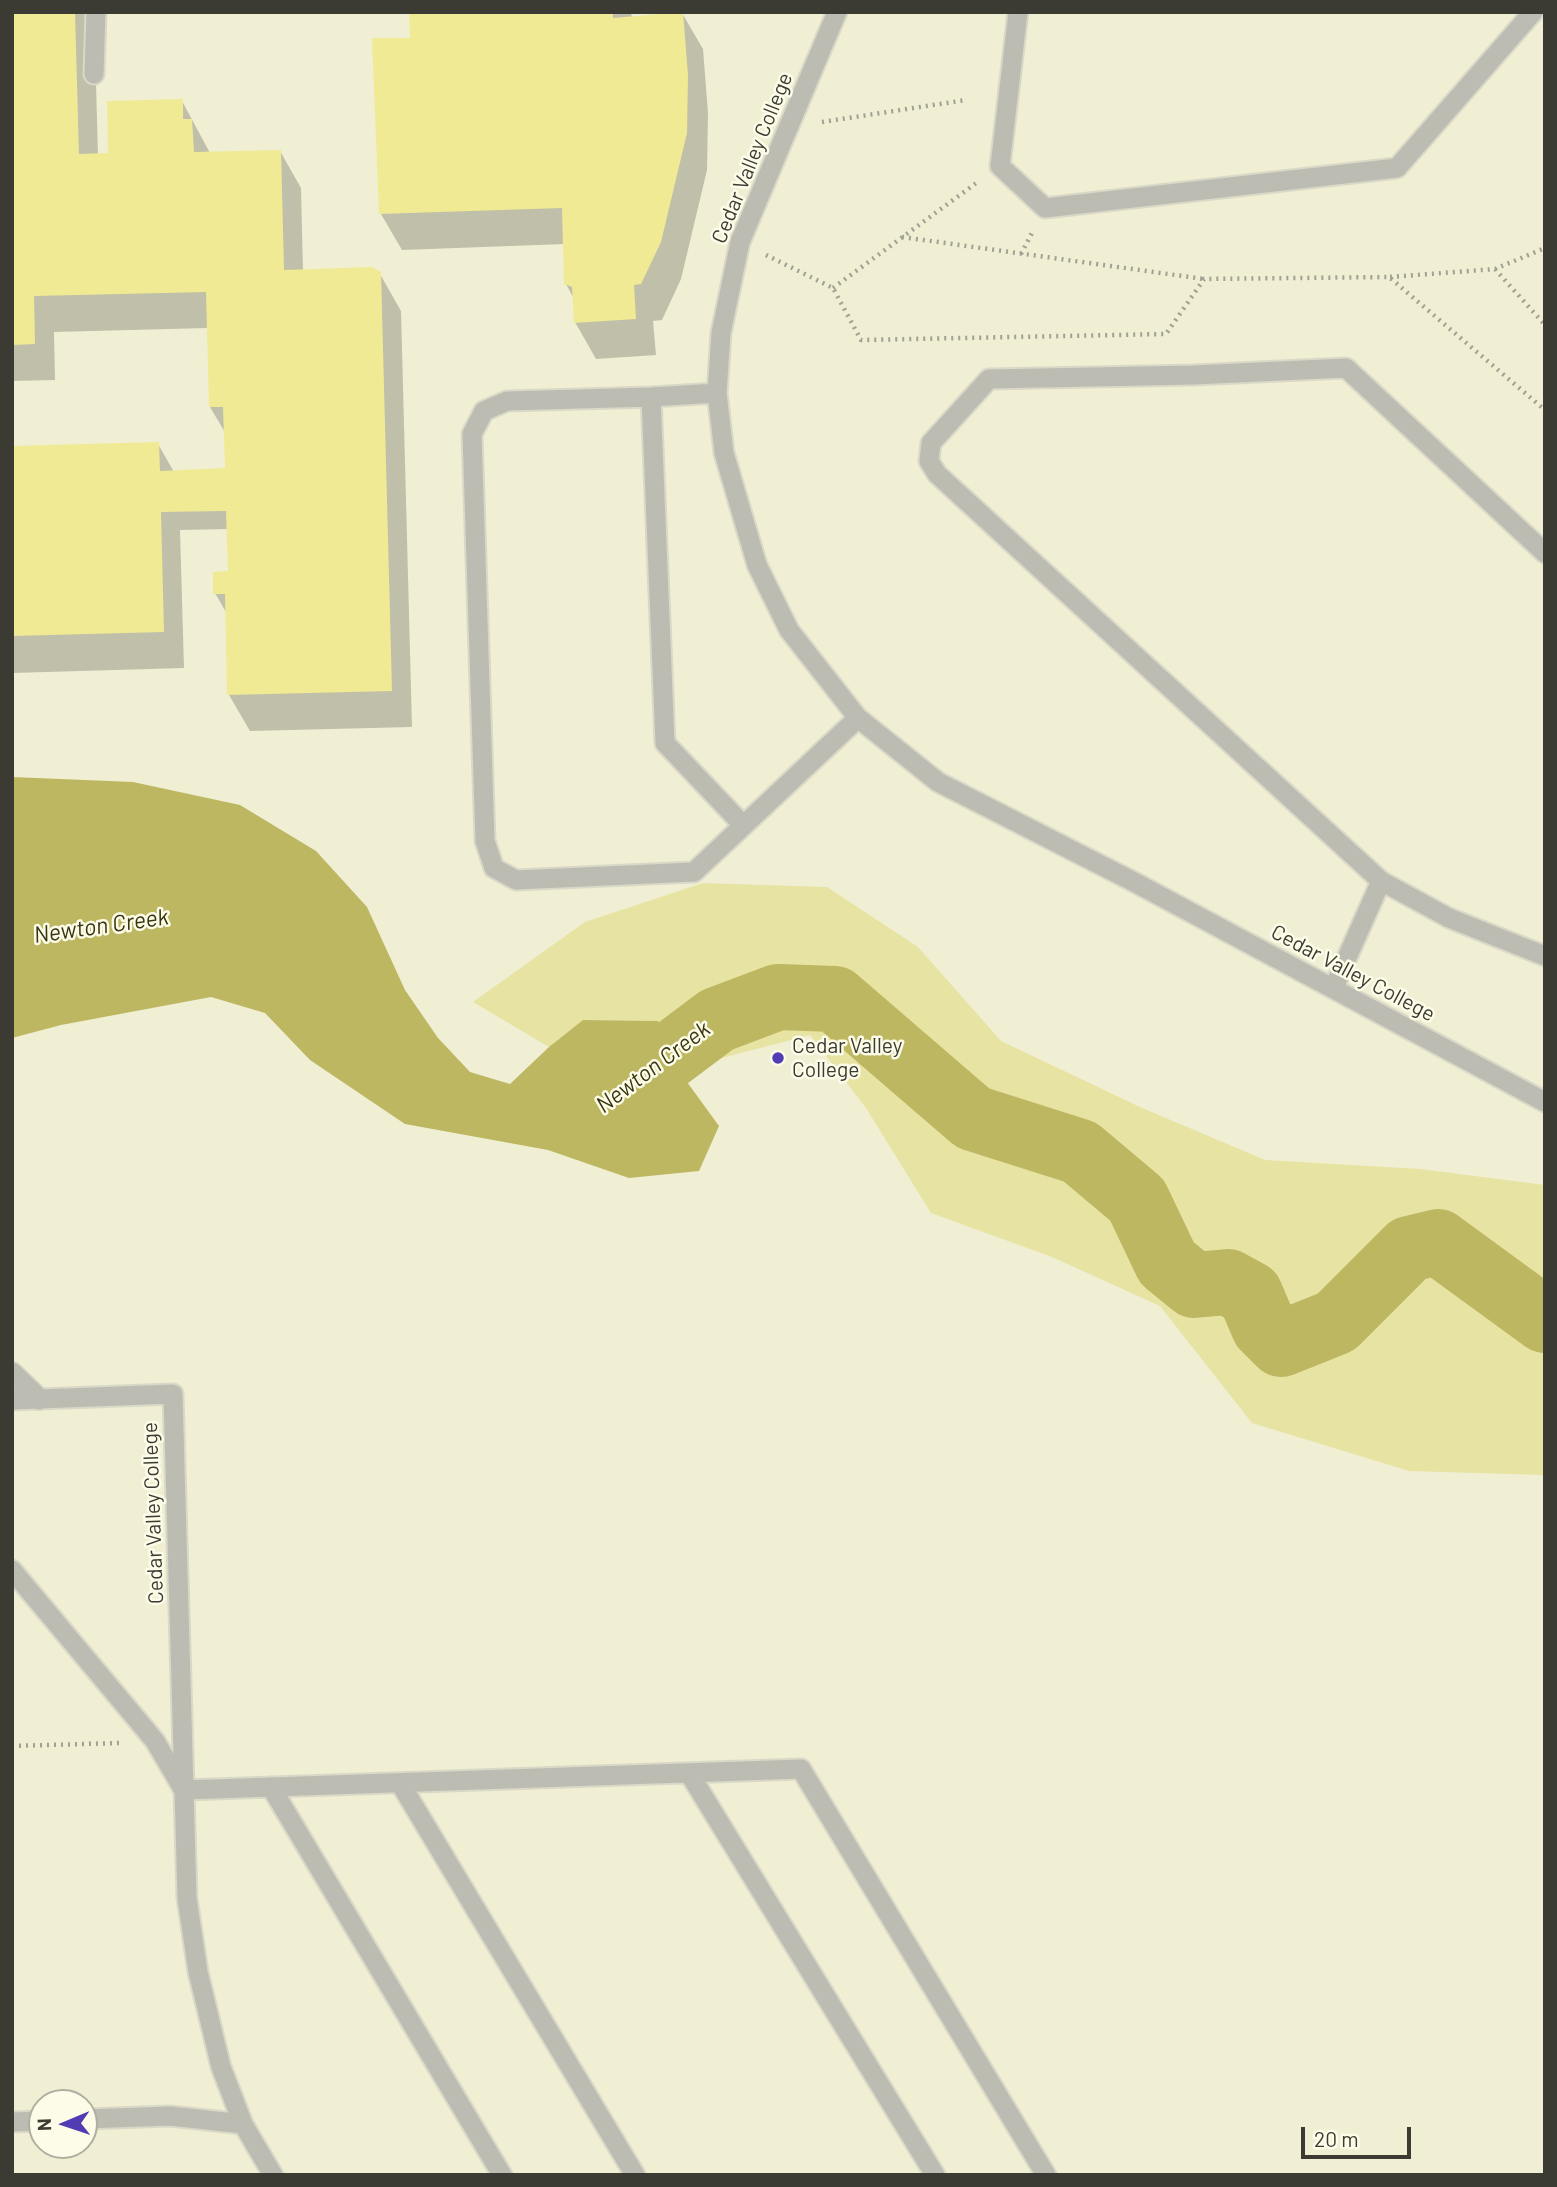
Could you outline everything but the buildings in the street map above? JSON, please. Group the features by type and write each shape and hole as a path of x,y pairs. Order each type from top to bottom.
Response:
{"street":[{"path":"12,1373 39,1399"}],"lane":[{"path":"94,74 96,12"},
{"name":"Cedar Valley College","path":"837,12 740,242 721,333 717,393 724,453 757,565 789,630 858,718 938,782 1334,987 1545,1102"},
{"path":"1018,12 1000,166 1045,208 1397,168 1533,12"},
{"path":"1545,552 1346,368 1193,375 989,379 931,443 929,461 937,474 1381,881 1449,918 1545,956"},
{"path":"717,393 507,401 484,411 472,434 485,841 494,868 516,880 694,872 858,718"},
{"path":"652,397 665,743 743,825"},
{"path":"1334,987 1381,881"},
{"name":"Cedar Valley College","path":"12,1400 173,1394 187,1898 198,1972 221,2067 243,2124 273,2175"},
{"name":"Cedar Valley College","path":"12,1570 155,1741 184,1790"},
{"path":"184,1790 802,1769 1046,2175"},
{"path":"689,1773 935,2175"},
{"path":"400,1783 635,2175"},
{"path":"271,1787 502,2175"},
{"path":"98,2119 170,2116 243,2124"}],"path":[{"path":"787,127 966,100"},
{"path":"833,288 1000,166"},
{"path":"902,237 1204,279 1389,277 1495,269 1545,248"},
{"path":"740,242 833,288 861,340 1166,334 1204,279"},
{"path":"1495,269 1545,325"},
{"path":"1389,277 1545,411"},
{"path":"12,1746 155,1741"}],"shaded area":[{"name":"Cedar Valley College","path":"12,12 1545,12 1545,2175 12,2175"},
{"path":"703,883 827,887 918,947 1001,1041 1140,1107 1265,1160 1420,1169 1545,1185 1545,1475 1409,1471 1252,1423 1160,1306 1052,1257 931,1213 866,1108 810,1035 680,1069 658,1021 583,1020 549,1047 473,1002 585,922"}],"water":[{"path":"12,777 133,782 240,805 316,851 367,907 405,990 438,1038 470,1072 510,1084 549,1047 583,1020 658,1021 687,1082 719,1126 699,1171 629,1178 548,1150 405,1124 310,1060 265,1013 211,997 61,1025 12,1038"}],"waterway":[{"name":"Newton Creek","path":"601,1107 717,1020 778,997 835,999 973,1118 1080,1152 1137,1200 1167,1263 1194,1285 1228,1282 1250,1294 1264,1327 1281,1344 1336,1322 1409,1249 1438,1242 1545,1320"}],"place":[{"name":"Cedar Valley College","path":"778,1058"}]}
